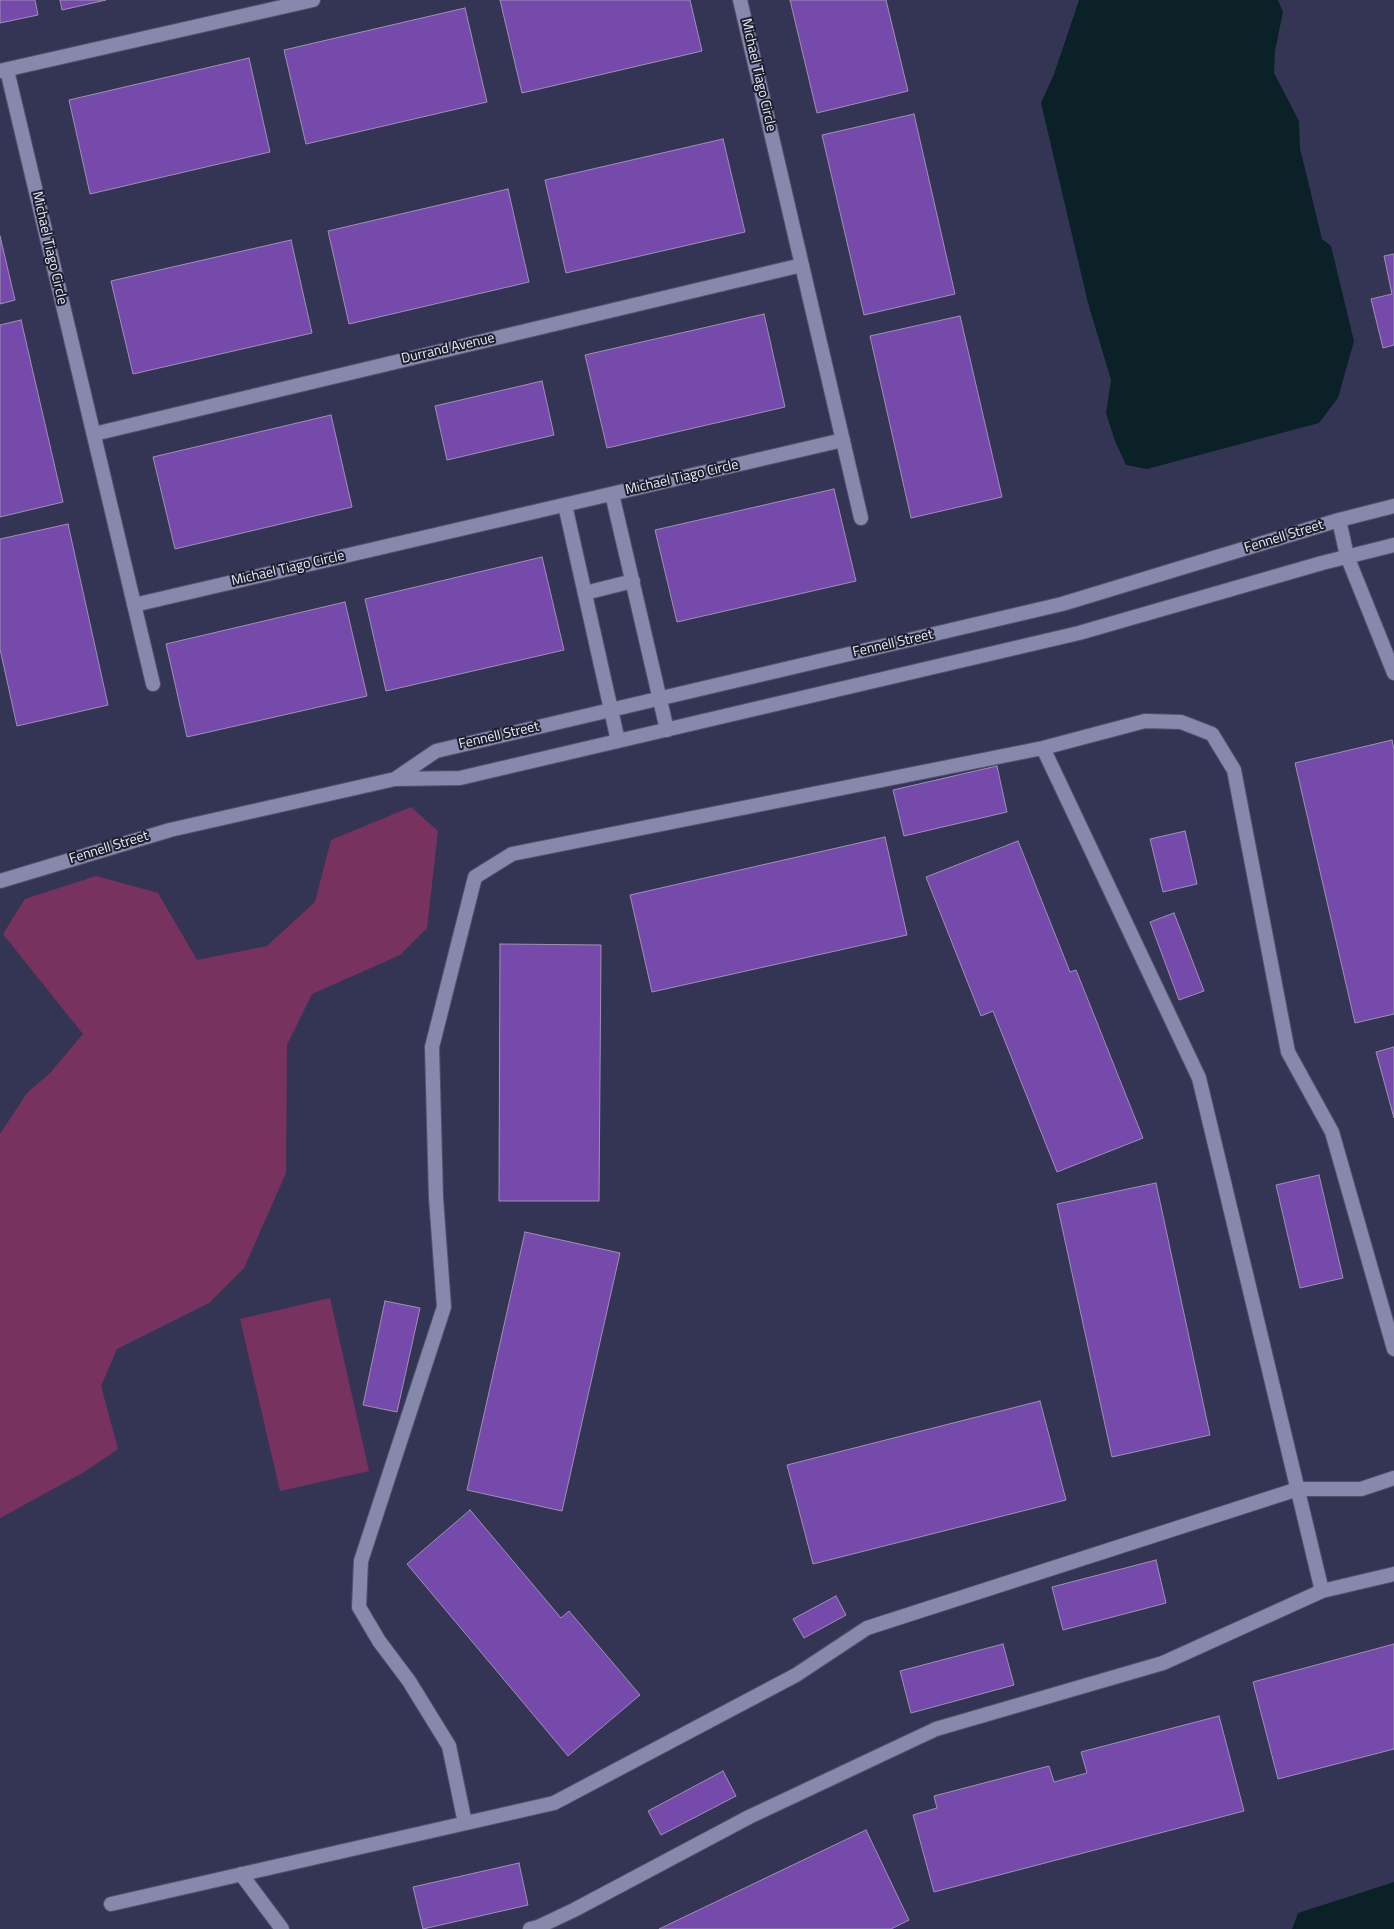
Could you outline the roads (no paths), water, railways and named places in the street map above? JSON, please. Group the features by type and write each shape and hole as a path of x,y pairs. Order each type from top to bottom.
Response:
{"street":[{"name":"Michael Tiago Circle","path":"313,0 3,71 94,434 134,605 843,440 740,0"},
{"name":"Durrand Avenue","path":"94,434 802,265"},
{"path":"843,440 861,518"},
{"path":"612,494 667,730"},
{"path":"565,505 618,741"},
{"name":"Fennell Street","path":"395,779 436,751 1062,604 1339,520 1394,506"},
{"path":"1339,520 1347,556 1394,673"},
{"name":"Fennell Street","path":"0,881 170,830 395,779 460,778 1079,633 1394,544"},
{"path":"585,593 633,581"},
{"path":"134,605 153,684"},
{"path":"466,1823 449,1746 409,1682 379,1641 359,1607 361,1561 444,1307 436,1198 432,1047 475,877 512,854 1043,748 1144,721 1181,722 1212,734 1234,770 1288,1052 1332,1132 1394,1349"},
{"path":"1043,748 1199,1078 1322,1591"},
{"path":"111,1904 554,1803 796,1675 867,1628 1298,1489 1361,1489 1394,1478"},
{"path":"530,1929 574,1910 749,1817 936,1729 1164,1662 1322,1591 1394,1574"},
{"path":"241,1874 282,1929"}],"water":[{"path":"1079,0 1278,0 1283,12 1275,51 1274,73 1299,121 1300,148 1322,239 1331,246 1354,341 1338,398 1319,423 1147,469 1126,465 1115,441 1106,413 1111,380 1088,303 1041,103 1054,74"},
{"path":"1394,1882 1394,1929 1292,1929 1298,1913"}]}
